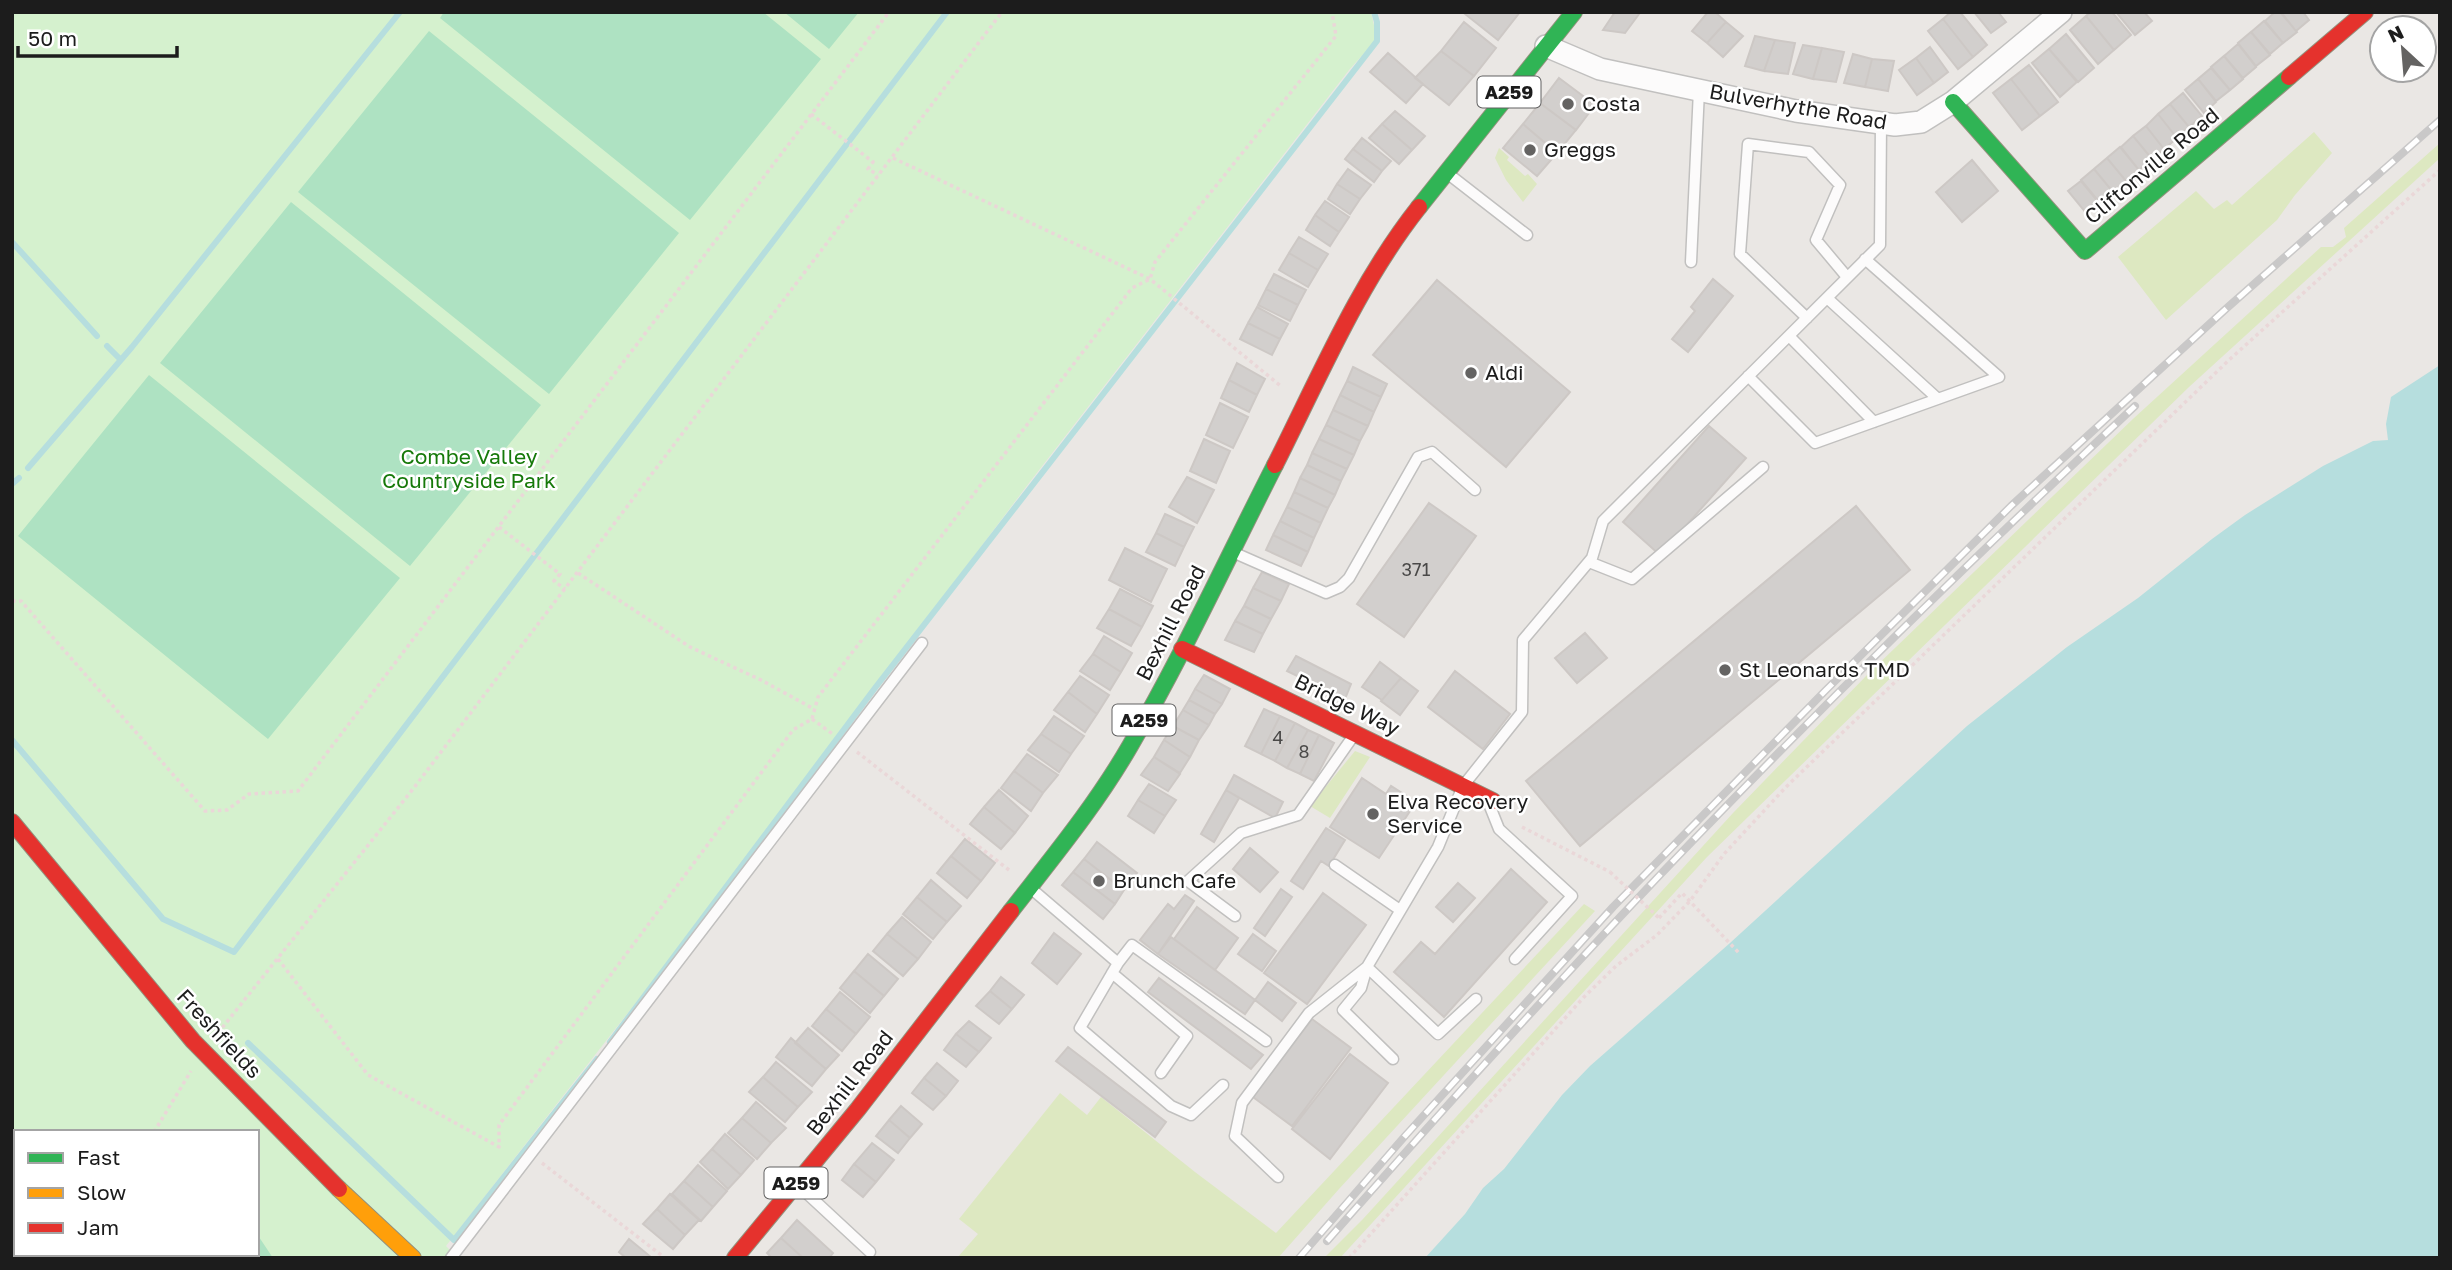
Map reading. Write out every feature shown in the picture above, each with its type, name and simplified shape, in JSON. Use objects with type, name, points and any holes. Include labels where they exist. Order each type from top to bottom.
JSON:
[{"type":"main road","name":"Bexhill Road","points":[[735,1258],[858,1109],[1092,806],[1130,746],[1182,649],[1363,290],[1392,241],[1574,12]]},
{"type":"main road","name":"Cliftonville Road","points":[[1954,102],[2085,251],[2365,12]]},
{"type":"main road","name":"Bridge Way","points":[[1182,649],[1489,799]]},
{"type":"main road","name":"Freshfields","points":[[12,822],[204,1051],[334,1184],[413,1258]]},
{"type":"street","name":"Bulverhythe Road","points":[[1546,46],[1600,69],[1796,111],[1895,125],[1922,122],[1954,102],[2061,12]]},
{"type":"lane","points":[[1691,262],[1699,90]]},
{"type":"lane","points":[[1393,1059],[1343,1010],[1361,988],[1367,967],[1438,847],[1464,786],[1522,712],[1523,640],[1589,562],[1603,521],[1880,245],[1881,123]]},
{"type":"lane","points":[[1807,317],[1740,254],[1748,144],[1809,152],[1840,185],[1816,240],[1847,277]]},
{"type":"lane","points":[[1446,172],[1527,234]]},
{"type":"lane","points":[[1748,376],[1815,443],[2000,377],[1866,259]]},
{"type":"lane","points":[[1827,298],[1938,399]]},
{"type":"lane","points":[[1789,336],[1874,422]]},
{"type":"lane","points":[[1231,552],[1326,593],[1340,587],[1349,578],[1418,457],[1432,452],[1475,490]]},
{"type":"lane","points":[[1589,562],[1632,579],[1763,467]]},
{"type":"lane","points":[[451,1258],[843,741],[922,643]]},
{"type":"lane","points":[[1235,916],[1188,881],[1241,833],[1298,815],[1356,733]]},
{"type":"lane","points":[[1489,799],[1499,829],[1572,896],[1515,959]]},
{"type":"lane","points":[[1335,865],[1400,910]]},
{"type":"lane","points":[[1030,887],[1187,1036],[1161,1073]]},
{"type":"lane","points":[[1223,1086],[1191,1115],[1171,1106],[1080,1028],[1115,968],[1132,945],[1266,1041]]},
{"type":"lane","points":[[1367,967],[1438,1034],[1476,999]]},
{"type":"lane","points":[[1278,1177],[1235,1136],[1242,1103],[1309,1013],[1367,967]]},
{"type":"lane","points":[[796,1184],[870,1252]]},
{"type":"path","points":[[12,601],[22,601],[205,811],[228,810],[249,794],[298,791],[889,12]]},
{"type":"path","points":[[155,1130],[204,1051],[413,789],[1002,12]]},
{"type":"path","points":[[1150,279],[1154,262],[1336,36],[1332,12]]},
{"type":"path","points":[[811,114],[873,162],[868,169],[878,175]]},
{"type":"path","points":[[892,158],[1150,279],[1305,407]]},
{"type":"path","points":[[1349,1258],[1584,997],[1616,966],[1657,935],[1690,901],[1724,854],[1796,777],[2229,360],[2440,170]]},
{"type":"path","points":[[278,959],[368,1075],[499,1147],[499,1125],[793,730],[812,719],[818,697],[1132,288],[1150,279]]},
{"type":"path","points":[[499,527],[560,574],[554,581],[565,589]]},
{"type":"path","points":[[578,573],[690,647],[761,680],[814,709]]},
{"type":"path","points":[[812,719],[1030,887]]},
{"type":"path","points":[[1539,836],[1611,872],[1659,918],[1682,893],[1739,953]]},
{"type":"path","points":[[531,1154],[665,1258]]},
{"type":"green space","name":"Combe Valley Countryside Park","points":[[12,12],[1371,12],[1377,39],[1349,70],[1029,483],[687,937],[446,1246],[458,1258],[12,1258]]},
{"type":"green space","points":[[444,12],[763,12],[821,59],[690,220],[440,18]]},
{"type":"green space","points":[[784,12],[859,12],[829,49]]},
{"type":"green space","points":[[429,31],[679,233],[549,394],[298,192]]},
{"type":"green space","points":[[2314,132],[2332,153],[2277,220],[2166,320],[2118,257],[2196,191],[2214,209],[2227,200],[2232,205]]},
{"type":"green space","points":[[2440,143],[2440,158],[2189,387],[1707,857],[1340,1258],[1324,1258],[1363,1219],[1733,813],[1869,673],[2134,418],[2321,247],[2333,247],[2346,237],[2344,228]]},
{"type":"green space","points":[[1499,148],[1509,157],[1507,160],[1525,176],[1528,174],[1537,184],[1523,202],[1506,180],[1495,158]]},
{"type":"green space","points":[[291,202],[541,405],[410,566],[160,363]]},
{"type":"green space","points":[[149,375],[400,578],[268,739],[18,536]]},
{"type":"green space","points":[[1355,751],[1370,757],[1330,818],[1310,806]]},
{"type":"green space","points":[[1584,904],[1595,911],[1278,1258],[957,1258],[978,1234],[959,1219],[1060,1093],[1087,1115],[1101,1097],[1276,1233]]},
{"type":"green space","points":[[259,1237],[273,1258],[136,1258],[259,1256]]},
{"type":"water","points":[[2440,365],[2440,1258],[1425,1258],[1465,1214],[1483,1188],[1504,1169],[1562,1095],[1590,1066],[1730,943],[1967,726],[2067,647],[2138,598],[2245,515],[2323,466],[2373,441],[2388,440],[2386,424],[2391,397]]},
{"type":"building","points":[[1520,12],[1498,40],[1465,14]]},
{"type":"building","points":[[1615,12],[1639,14],[1625,33],[1603,30]]},
{"type":"building","points":[[1708,12],[1715,12],[1726,22],[1707,43],[1692,31]]},
{"type":"building","points":[[1951,12],[1960,12],[1987,45],[1973,57],[1943,19]]},
{"type":"building","points":[[1974,12],[1998,12],[2006,22],[1991,33]]},
{"type":"building","points":[[2091,12],[2112,12],[2131,35],[2114,50],[2086,16]]},
{"type":"building","points":[[2116,12],[2144,12],[2152,21],[2135,35]]},
{"type":"building","points":[[2275,12],[2280,12],[2297,32],[2283,43],[2265,21]]},
{"type":"building","points":[[2281,12],[2303,12],[2309,20],[2296,31]]},
{"type":"building","points":[[2086,16],[2114,50],[2098,64],[2070,30]]},
{"type":"building","points":[[1943,19],[1973,57],[1958,69],[1928,31]]},
{"type":"building","points":[[2264,21],[2283,43],[2270,54],[2251,32]]},
{"type":"building","points":[[1464,22],[1496,48],[1474,76],[1441,51]]},
{"type":"building","points":[[1726,22],[1743,36],[1723,57],[1707,43]]},
{"type":"building","points":[[2251,32],[2270,55],[2256,66],[2238,43]]},
{"type":"building","points":[[2066,34],[2094,68],[2078,82],[2049,49]]},
{"type":"building","points":[[1755,36],[1775,40],[1764,71],[1745,66]]},
{"type":"building","points":[[1775,40],[1795,43],[1788,74],[1764,71]]},
{"type":"building","points":[[2238,44],[2256,67],[2243,78],[2224,56]]},
{"type":"building","points":[[1803,45],[1822,48],[1813,79],[1793,74]]},
{"type":"building","points":[[1930,47],[1948,72],[1934,83],[1916,58]]},
{"type":"building","points":[[1822,48],[1844,52],[1836,82],[1813,79]]},
{"type":"building","points":[[2049,49],[2077,82],[2060,97],[2032,63]]},
{"type":"building","points":[[1441,51],[1474,76],[1449,105],[1415,78]]},
{"type":"building","points":[[1388,53],[1423,84],[1406,103],[1370,72]]},
{"type":"building","points":[[1853,54],[1872,59],[1865,87],[1844,83]]},
{"type":"building","points":[[2224,56],[2243,79],[2230,90],[2211,67]]},
{"type":"building","points":[[1916,58],[1934,83],[1917,95],[1899,70]]},
{"type":"building","points":[[1872,59],[1894,61],[1888,91],[1865,87]]},
{"type":"building","points":[[2029,65],[2058,102],[2040,116],[2011,79]]},
{"type":"building","points":[[2211,68],[2230,90],[2216,101],[2198,79]]},
{"type":"building","name":"Costa","points":[[1559,78],[1595,105],[1576,130],[1540,103]]},
{"type":"building","points":[[2011,79],[2040,116],[2022,130],[1993,93]]},
{"type":"building","points":[[2198,79],[2216,102],[2204,113],[2185,90]]},
{"type":"building","points":[[2183,93],[2202,116],[2189,127],[2170,104]]},
{"type":"building","points":[[1540,103],[1576,130],[1557,153],[1523,124]]},
{"type":"building","points":[[2170,104],[2189,127],[2177,138],[2158,114]]},
{"type":"building","points":[[1395,111],[1425,136],[1412,150],[1382,124]]},
{"type":"building","points":[[2158,114],[2177,138],[2164,149],[2146,126]]},
{"type":"building","points":[[1382,124],[1412,150],[1399,164],[1369,138]]},
{"type":"building","name":"Greggs","points":[[1523,124],[1557,153],[1537,176],[1503,148]]},
{"type":"building","points":[[2146,126],[2164,149],[2152,159],[2133,136]]},
{"type":"building","points":[[2133,136],[2152,159],[2139,170],[2121,147]]},
{"type":"building","points":[[1362,138],[1391,161],[1382,171],[1353,149]]},
{"type":"building","points":[[2120,147],[2139,170],[2126,181],[2107,158]]},
{"type":"building","points":[[1353,149],[1382,171],[1374,182],[1345,159]]},
{"type":"building","points":[[2107,158],[2126,181],[2113,192],[2094,169]]},
{"type":"building","points":[[1972,160],[1998,191],[1962,222],[1936,192]]},
{"type":"building","points":[[1348,169],[1371,185],[1360,199],[1337,184]]},
{"type":"building","points":[[2094,169],[2113,192],[2100,203],[2081,180]]},
{"type":"building","points":[[2081,181],[2100,204],[2087,214],[2068,191]]},
{"type":"building","points":[[1337,184],[1360,199],[1350,214],[1328,199]]},
{"type":"building","points":[[1325,201],[1349,217],[1339,232],[1315,215]]},
{"type":"building","points":[[1315,215],[1339,232],[1330,246],[1306,230]]},
{"type":"building","points":[[1299,237],[1328,254],[1318,270],[1289,253]]},
{"type":"building","points":[[1289,253],[1318,270],[1308,287],[1279,270]]},
{"type":"building","points":[[1274,274],[1306,290],[1298,305],[1266,289]]},
{"type":"building","points":[[1713,279],[1733,296],[1688,352],[1672,339],[1695,311],[1691,307]]},
{"type":"building","name":"Aldi","points":[[1437,280],[1570,392],[1506,467],[1373,355]]},
{"type":"building","points":[[1266,289],[1298,305],[1290,321],[1258,305]]},
{"type":"building","points":[[1257,307],[1288,324],[1280,339],[1248,323]]},
{"type":"building","points":[[1248,323],[1280,339],[1272,355],[1240,339]]},
{"type":"building","points":[[1237,363],[1265,379],[1257,395],[1229,380]]},
{"type":"building","points":[[1353,367],[1387,384],[1381,397],[1347,381]]},
{"type":"building","points":[[1229,380],[1257,395],[1249,412],[1221,398]]},
{"type":"building","points":[[1347,381],[1381,397],[1374,412],[1340,395]]},
{"type":"building","points":[[1340,395],[1374,412],[1368,426],[1333,410]]},
{"type":"building","points":[[1220,403],[1248,417],[1233,448],[1206,435]]},
{"type":"building","points":[[1333,410],[1368,426],[1360,441],[1326,425]]},
{"type":"building","points":[[1326,425],[1360,441],[1354,455],[1319,439]]},
{"type":"building","points":[[1709,426],[1746,458],[1660,555],[1623,522]]},
{"type":"building","points":[[1204,439],[1230,451],[1216,483],[1190,471]]},
{"type":"building","points":[[1319,439],[1354,455],[1347,469],[1312,453]]},
{"type":"building","points":[[1312,453],[1347,469],[1341,481],[1307,465]]},
{"type":"building","points":[[1307,465],[1341,481],[1335,495],[1300,478]]},
{"type":"building","points":[[1187,477],[1214,490],[1197,523],[1169,507]]},
{"type":"building","points":[[1300,478],[1335,495],[1328,508],[1294,492]]},
{"type":"building","points":[[1294,492],[1328,508],[1321,523],[1287,507]]},
{"type":"building","points":[[1429,503],[1476,536],[1404,637],[1357,604]]},
{"type":"building","name":"St Leonards TMD","points":[[1856,506],[1910,570],[1580,846],[1526,781]]},
{"type":"building","points":[[1287,507],[1321,523],[1314,538],[1280,521]]},
{"type":"building","points":[[1165,514],[1194,527],[1184,547],[1156,533]]},
{"type":"building","points":[[1280,521],[1314,538],[1308,552],[1273,535]]},
{"type":"building","points":[[1156,533],[1184,547],[1175,566],[1146,552]]},
{"type":"building","points":[[1273,535],[1308,552],[1301,566],[1266,550]]},
{"type":"building","points":[[1125,548],[1167,569],[1151,602],[1109,580]]},
{"type":"building","points":[[1262,572],[1289,584],[1281,601],[1253,588]]},
{"type":"building","points":[[1253,588],[1281,601],[1271,619],[1244,606]]},
{"type":"building","points":[[1120,589],[1153,606],[1142,627],[1109,609]]},
{"type":"building","points":[[1244,606],[1271,619],[1263,634],[1235,621]]},
{"type":"building","points":[[1109,609],[1142,627],[1131,646],[1097,628]]},
{"type":"building","points":[[1235,621],[1263,634],[1254,652],[1225,640]]},
{"type":"building","points":[[1585,633],[1607,658],[1577,683],[1555,658]]},
{"type":"building","points":[[1104,636],[1132,653],[1121,672],[1093,654]]},
{"type":"building","points":[[1093,654],[1121,672],[1110,690],[1080,671]]},
{"type":"building","points":[[1296,656],[1351,684],[1345,699],[1287,671]]},
{"type":"building","points":[[1380,662],[1401,678],[1382,700],[1362,687]]},
{"type":"building","points":[[1455,671],[1510,714],[1483,749],[1428,707]]},
{"type":"building","points":[[1204,675],[1230,689],[1222,704],[1195,689]]},
{"type":"building","points":[[1080,676],[1109,695],[1097,714],[1068,692]]},
{"type":"building","points":[[1401,678],[1418,691],[1400,715],[1381,701]]},
{"type":"building","points":[[1195,689],[1222,704],[1215,714],[1189,700]]},
{"type":"building","points":[[1068,692],[1097,714],[1085,732],[1054,710]]},
{"type":"building","points":[[1189,700],[1215,714],[1209,725],[1183,710]]},
{"type":"building","points":[[1264,709],[1280,716],[1261,754],[1245,746]]},
{"type":"building","points":[[1183,710],[1209,725],[1199,740],[1173,726]]},
{"type":"building","points":[[1054,716],[1084,736],[1071,754],[1041,734]]},
{"type":"building","points":[[1280,716],[1295,723],[1275,761],[1261,754]]},
{"type":"building","points":[[1295,723],[1308,730],[1287,768],[1275,761]]},
{"type":"building","points":[[1173,726],[1199,740],[1190,757],[1164,740]]},
{"type":"building","points":[[1308,730],[1319,735],[1300,774],[1287,768]]},
{"type":"building","points":[[1041,734],[1071,754],[1059,772],[1028,750]]},
{"type":"building","points":[[1319,735],[1334,743],[1314,781],[1300,774]]},
{"type":"building","points":[[1164,740],[1190,757],[1180,773],[1154,757]]},
{"type":"building","points":[[1027,754],[1058,775],[1043,793],[1014,771]]},
{"type":"building","points":[[1154,757],[1180,774],[1168,791],[1141,775]]},
{"type":"building","points":[[1014,771],[1043,793],[1031,811],[1001,788]]},
{"type":"building","points":[[1234,775],[1283,802],[1275,818],[1226,790]]},
{"type":"building","name":"Elva Recovery Service","points":[[1362,778],[1386,794],[1391,786],[1416,802],[1379,858],[1330,827]]},
{"type":"building","points":[[1149,784],[1176,800],[1165,816],[1138,800]]},
{"type":"building","points":[[999,790],[1028,816],[1015,833],[984,807]]},
{"type":"building","points":[[1226,790],[1239,798],[1214,842],[1201,834]]},
{"type":"building","points":[[1138,800],[1165,816],[1154,833],[1128,816]]},
{"type":"building","points":[[984,807],[1015,833],[1001,849],[970,824]]},
{"type":"building","points":[[1326,828],[1345,840],[1329,866],[1321,861],[1303,889],[1291,881]]},
{"type":"building","points":[[965,839],[995,863],[981,881],[951,856]]},
{"type":"building","points":[[1097,842],[1137,873],[1124,890],[1084,859]]},
{"type":"building","points":[[1250,848],[1278,872],[1260,892],[1233,869]]},
{"type":"building","points":[[951,856],[981,881],[967,898],[937,873]]},
{"type":"building","name":"Brunch Cafe","points":[[1084,859],[1124,890],[1115,904],[1073,872]]},
{"type":"building","points":[[1511,869],[1547,902],[1444,1017],[1394,972],[1421,942],[1435,954]]},
{"type":"building","points":[[1073,872],[1115,904],[1103,919],[1062,885]]},
{"type":"building","points":[[931,880],[961,906],[947,922],[917,897]]},
{"type":"building","points":[[1458,883],[1475,898],[1453,922],[1436,907]]},
{"type":"building","points":[[1281,889],[1292,897],[1265,936],[1254,928]]},
{"type":"building","points":[[1323,893],[1366,925],[1307,1004],[1264,973]]},
{"type":"building","points":[[1185,895],[1194,901],[1158,954],[1140,940],[1168,904],[1174,909]]},
{"type":"building","points":[[917,897],[947,922],[933,939],[903,914]]},
{"type":"building","points":[[1197,907],[1238,938],[1215,970],[1174,939]]},
{"type":"building","points":[[902,917],[931,942],[918,959],[887,934]]},
{"type":"building","points":[[1054,933],[1081,954],[1057,984],[1032,963]]},
{"type":"building","points":[[887,934],[918,959],[903,976],[873,951]]},
{"type":"building","points":[[1253,934],[1276,951],[1262,971],[1238,954]]},
{"type":"building","points":[[1171,937],[1255,1000],[1245,1014],[1158,954]]},
{"type":"building","points":[[868,954],[898,979],[884,996],[854,971]]},
{"type":"building","points":[[854,971],[884,996],[870,1013],[840,988]]},
{"type":"building","points":[[1001,977],[1024,995],[1012,1009],[990,991]]},
{"type":"building","points":[[1159,978],[1263,1055],[1251,1069],[1148,992]]},
{"type":"building","points":[[1268,982],[1296,1003],[1282,1021],[1255,1000]]},
{"type":"building","points":[[990,991],[1012,1009],[999,1024],[976,1006]]},
{"type":"building","points":[[840,992],[870,1017],[856,1034],[826,1009]]},
{"type":"building","points":[[826,1009],[856,1034],[842,1051],[812,1026]]},
{"type":"building","points":[[1312,1019],[1351,1048],[1292,1126],[1253,1097]]},
{"type":"building","points":[[969,1021],[991,1038],[979,1052],[956,1034]]},
{"type":"building","points":[[808,1028],[839,1055],[826,1069],[795,1043]]},
{"type":"building","points":[[956,1034],[979,1052],[966,1067],[944,1050]]},
{"type":"building","points":[[791,1038],[826,1069],[812,1086],[776,1057]]},
{"type":"building","points":[[1068,1047],[1166,1122],[1155,1137],[1056,1061]]},
{"type":"building","points":[[1350,1054],[1388,1083],[1330,1159],[1292,1129]]},
{"type":"building","points":[[776,1062],[812,1092],[798,1107],[763,1077]]},
{"type":"building","points":[[937,1063],[958,1081],[946,1096],[924,1078]]},
{"type":"building","points":[[763,1077],[798,1107],[785,1122],[749,1092]]},
{"type":"building","points":[[924,1078],[946,1096],[933,1110],[912,1093]]},
{"type":"building","points":[[756,1102],[786,1128],[771,1143],[742,1118]]},
{"type":"building","points":[[901,1106],[922,1124],[910,1138],[889,1120]]},
{"type":"building","points":[[742,1118],[771,1143],[757,1159],[728,1133]]},
{"type":"building","points":[[889,1120],[910,1138],[898,1153],[876,1136]]},
{"type":"building","points":[[725,1134],[754,1160],[741,1175],[712,1149]]},
{"type":"building","points":[[872,1143],[894,1160],[876,1182],[854,1164]]},
{"type":"building","points":[[712,1149],[741,1175],[728,1189],[700,1162]]},
{"type":"building","points":[[854,1164],[876,1182],[863,1197],[842,1180]]},
{"type":"building","points":[[698,1165],[727,1191],[713,1207],[684,1181]]},
{"type":"building","points":[[684,1181],[713,1207],[701,1221],[672,1194]]},
{"type":"building","points":[[670,1194],[699,1220],[685,1235],[657,1209]]},
{"type":"building","points":[[657,1209],[685,1235],[673,1249],[643,1224]]},
{"type":"building","points":[[797,1220],[833,1253],[829,1258],[803,1258],[781,1238]]},
{"type":"building","points":[[781,1238],[803,1258],[772,1258],[767,1253]]},
{"type":"building","points":[[629,1239],[652,1258],[626,1258],[619,1252]]},
{"type":"waterway","points":[[28,468],[132,347],[400,12]]},
{"type":"waterway","points":[[12,740],[163,919],[234,952],[947,12]]},
{"type":"waterway","points":[[610,1042],[875,688],[1377,41],[1374,12]]},
{"type":"waterway","points":[[12,242],[97,336]]},
{"type":"waterway","points":[[107,346],[121,360]]},
{"type":"waterway","points":[[12,484],[19,478]]},
{"type":"waterway","points":[[248,1043],[454,1240],[597,1059]]},
{"type":"railway","points":[[1299,1258],[1405,1136],[1613,907],[1826,690],[2011,506],[2228,307],[2440,120]]},
{"type":"railway","points":[[1327,1241],[1510,1036],[1684,850],[1874,657],[2135,406]]},
{"type":"traffic: fast","points":[[1419,207],[1574,12]]},
{"type":"traffic: fast","points":[[1953,102],[2085,251],[2289,77]]},
{"type":"traffic: fast","points":[[1011,911],[1117,768],[1187,642],[1275,465]]},
{"type":"traffic: slow","points":[[339,1189],[413,1258]]},
{"type":"traffic: jam","points":[[2289,77],[2365,12]]},
{"type":"traffic: jam","points":[[1275,465],[1358,300],[1419,207]]},
{"type":"traffic: jam","points":[[1182,649],[1493,801]]},
{"type":"traffic: jam","points":[[12,822],[193,1041],[339,1189]]},
{"type":"traffic: jam","points":[[735,1258],[858,1109],[1011,911]]},
{"type":"place","name":"Costa","points":[[1568,104]]},
{"type":"place","name":"Greggs","points":[[1530,150]]},
{"type":"place","name":"Aldi","points":[[1471,373]]},
{"type":"place","name":"St Leonards TMD","points":[[1725,670]]},
{"type":"place","name":"Elva Recovery Service","points":[[1373,814]]},
{"type":"place","name":"Brunch Cafe","points":[[1099,881]]}]
